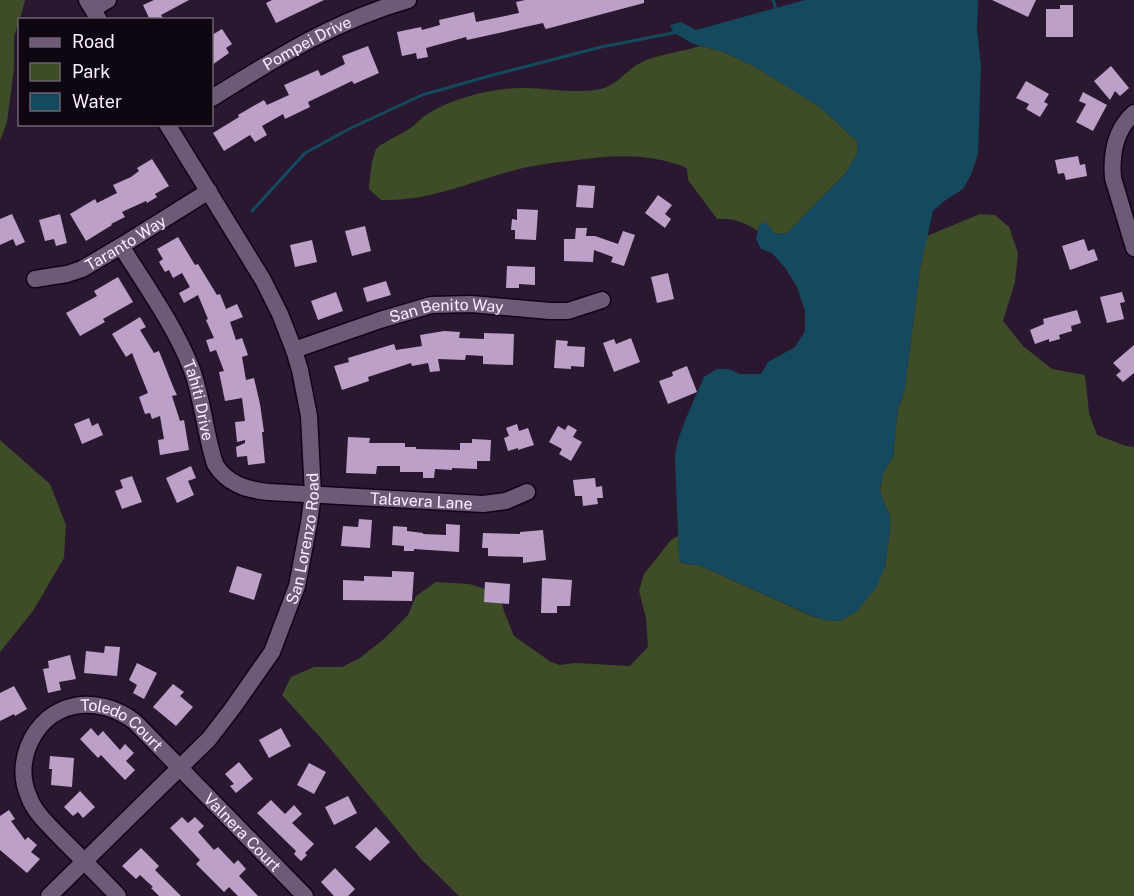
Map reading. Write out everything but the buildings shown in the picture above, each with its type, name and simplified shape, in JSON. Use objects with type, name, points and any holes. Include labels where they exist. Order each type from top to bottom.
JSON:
[{"type":"street","points":[[93,10],[108,0]]},
{"type":"street","name":"Pompei Drive","points":[[213,97],[292,48],[316,36],[408,0]]},
{"type":"street","points":[[1134,113],[1121,127],[1117,136],[1112,166],[1113,178],[1134,248]]},
{"type":"street","name":"San Lorenzo Road","points":[[49,896],[209,739],[272,652],[297,586],[309,524],[313,494],[309,416],[294,350],[263,280],[168,126]]},
{"type":"street","name":"Taranto Way","points":[[34,279],[75,272],[209,191]]},
{"type":"street","name":"Tahiti Drive","points":[[121,246],[172,329],[189,364],[201,402],[213,459],[218,469],[228,479],[249,489],[313,494]]},
{"type":"street","name":"San Benito Way","points":[[294,350],[431,305],[471,304],[568,311],[602,300]]},
{"type":"street","name":"Talavera Lane","points":[[313,494],[483,504],[506,501],[527,492]]},
{"type":"street","name":"Toledo Court","points":[[85,862],[36,810],[26,790],[23,771],[26,752],[33,737],[43,724],[56,712],[76,705],[107,707],[124,714],[135,722],[180,768]]},
{"type":"street","name":"Valnera Court","points":[[180,768],[305,896]]},
{"type":"street","points":[[85,862],[118,896]]},
{"type":"green space","points":[[0,0],[25,0],[14,36],[14,68],[7,122],[0,141]]},
{"type":"green space","points":[[700,46],[721,51],[754,66],[820,107],[858,142],[857,154],[845,174],[787,233],[775,234],[759,225],[758,231],[738,221],[717,219],[688,180],[687,168],[644,157],[599,157],[535,165],[432,195],[398,200],[381,200],[369,189],[372,162],[377,148],[446,104],[501,89],[573,91],[601,89],[612,84],[642,62]]},
{"type":"green space","points":[[980,214],[995,215],[1009,227],[1018,253],[1015,282],[1003,321],[1023,346],[1052,369],[1085,375],[1089,413],[1097,435],[1134,447],[1134,896],[459,896],[421,859],[328,746],[282,695],[291,677],[314,667],[342,667],[360,658],[408,615],[416,596],[436,582],[469,584],[499,593],[514,636],[551,662],[560,665],[575,663],[630,666],[648,647],[646,618],[639,591],[644,574],[671,540],[678,536],[680,562],[699,565],[814,617],[840,621],[885,567],[890,516],[880,490],[883,473],[893,457],[898,408],[905,386],[920,269],[927,236]]},
{"type":"green space","points":[[0,440],[50,484],[66,525],[64,558],[33,611],[0,652]]},
{"type":"water","points":[[805,0],[978,0],[977,31],[981,65],[978,154],[971,175],[963,189],[933,211],[920,269],[905,387],[898,408],[893,457],[883,473],[880,490],[890,516],[885,567],[876,588],[856,612],[840,621],[815,617],[699,565],[679,561],[675,455],[686,418],[704,377],[717,369],[728,369],[740,374],[761,374],[768,362],[795,347],[805,331],[805,311],[797,287],[786,269],[772,253],[761,249],[756,239],[759,225],[766,222],[775,234],[787,233],[845,174],[857,154],[858,142],[820,107],[754,66],[721,51],[693,44],[673,32],[670,25],[681,22],[696,30]]},
{"type":"waterway","points":[[773,0],[776,9]]},
{"type":"waterway","points":[[252,211],[305,153],[351,128],[422,95],[601,47],[678,32]]}]
